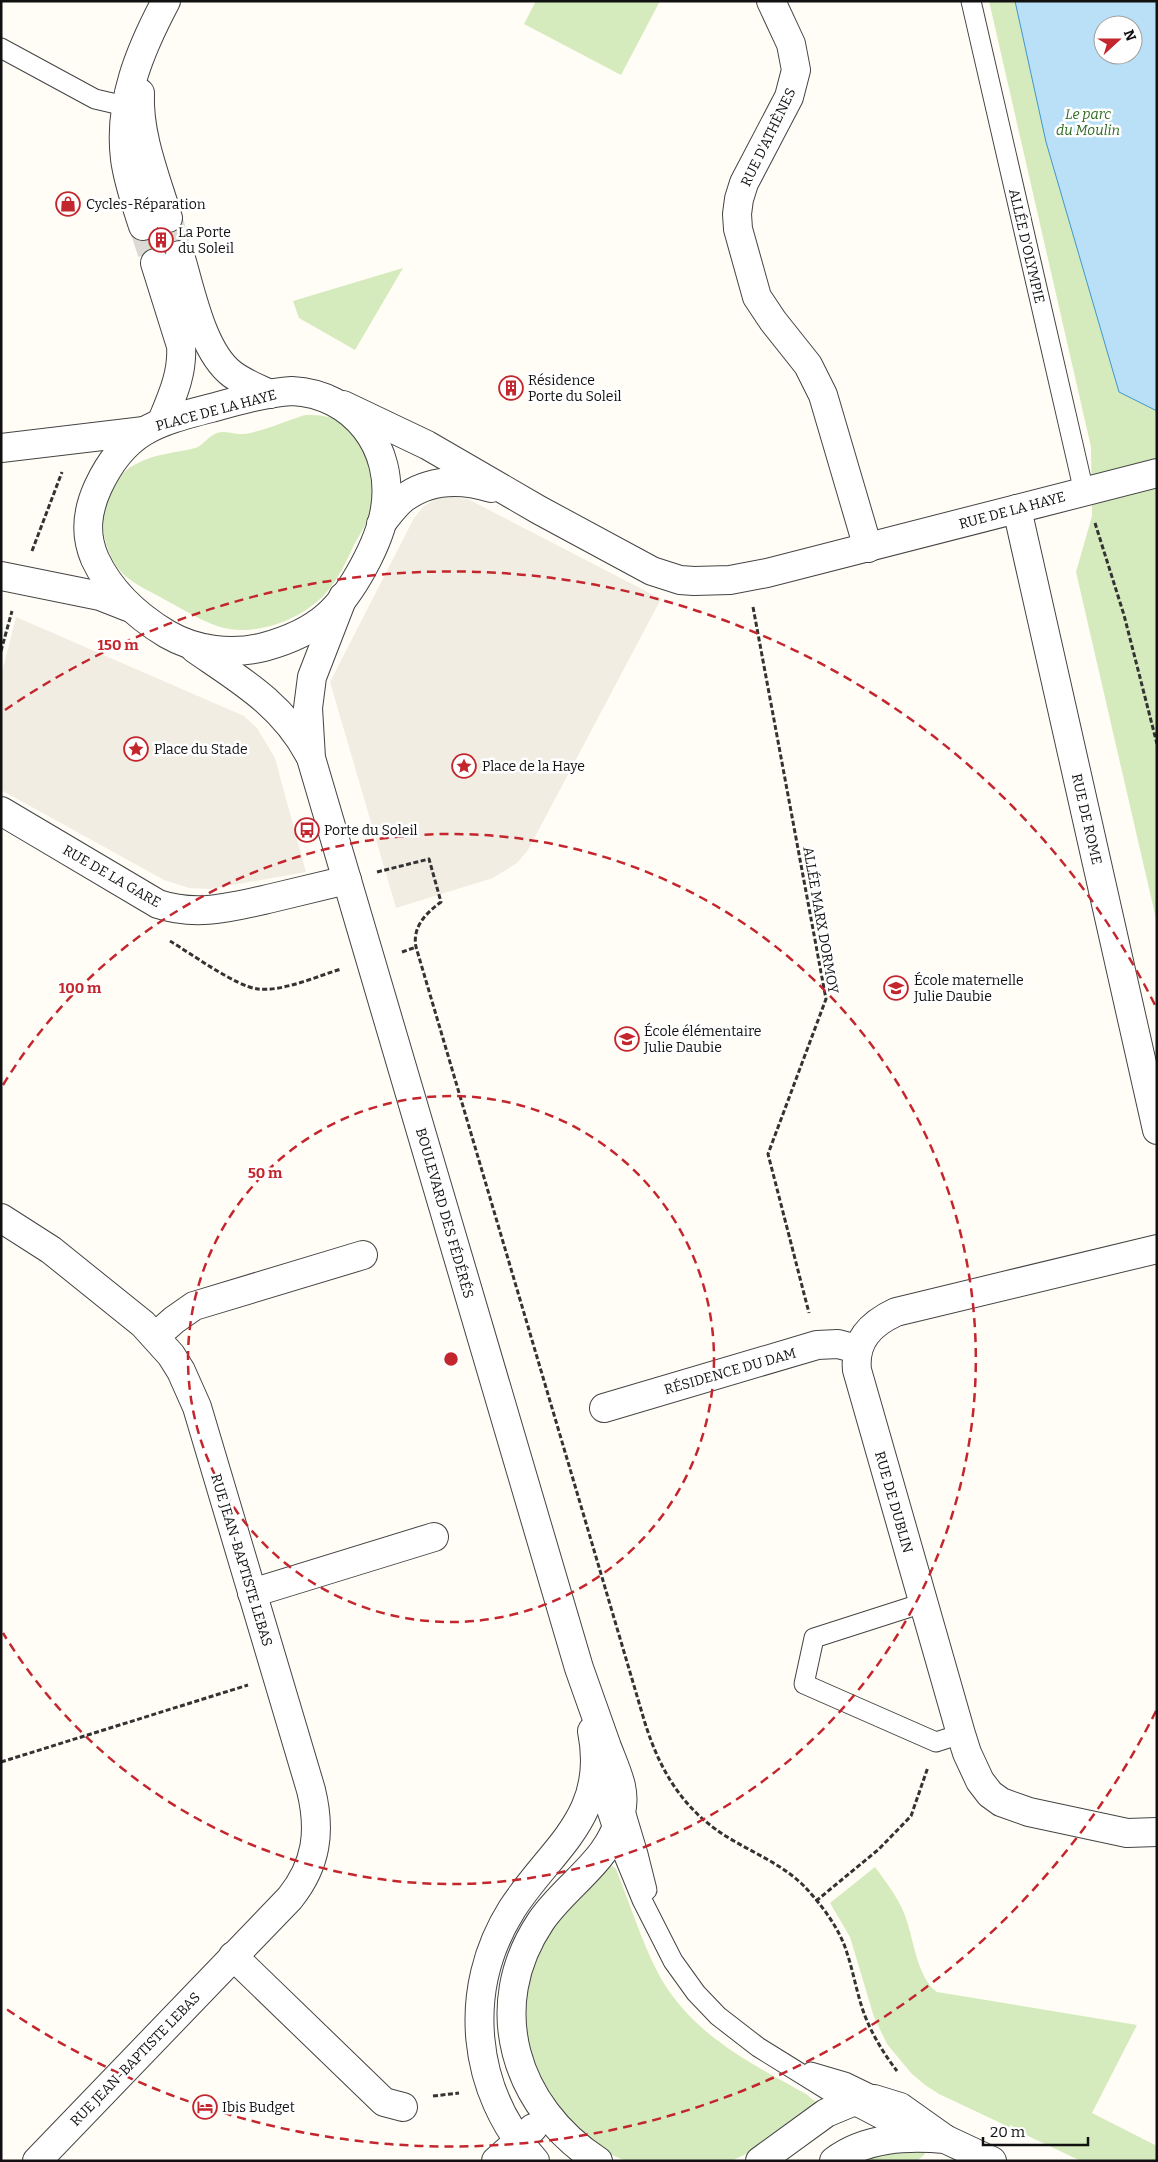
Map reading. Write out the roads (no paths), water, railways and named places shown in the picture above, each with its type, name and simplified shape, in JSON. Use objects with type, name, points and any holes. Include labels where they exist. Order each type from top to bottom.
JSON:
[{"type":"street","points":[[156,222],[153,169],[134,109],[141,84],[148,37],[166,1]]},
{"type":"street","name":"RUE D'ATHÈNES","points":[[771,1],[791,44],[796,70],[789,97],[744,183],[738,200],[738,229],[757,297],[773,321],[808,365],[823,395],[868,548]]},
{"type":"street","points":[[1,448],[75,439],[153,426],[175,389],[181,354],[168,259],[217,357],[231,373],[249,385],[270,394]]},
{"type":"street","name":"PLACE DE LA HAYE","points":[[339,404],[359,420],[368,431],[380,455],[386,495],[381,524],[370,551],[343,597],[318,624],[270,645],[232,651],[203,648],[187,644],[149,623],[115,590],[100,568],[91,548],[87,527],[91,504],[108,469],[129,442],[153,426],[270,394],[306,392],[328,398],[428,444],[513,496],[652,571],[680,580],[694,582],[730,580],[868,548]]},
{"type":"street","name":"RUE DE LA HAYE","points":[[868,548],[1157,473]]},
{"type":"street","name":"PLACE DE LA HAYE","points":[[381,524],[403,498],[423,488],[440,483],[476,484],[513,496]]},
{"type":"street","name":"RUE DE ROME","points":[[1017,509],[1157,1130]]},
{"type":"street","points":[[11,578],[100,596],[134,610]]},
{"type":"street","name":"BOULEVARD DES FÉDÉRÉS","points":[[311,758],[308,708],[312,677],[343,597]]},
{"type":"street","name":"BOULEVARD DES FÉDÉRÉS","points":[[187,644],[274,706],[296,730],[311,758],[578,1668],[618,1776],[622,1802],[619,1821],[614,1832],[596,1860],[541,1921],[524,1954],[512,2005],[517,2055],[529,2088],[547,2116],[578,2156]]},
{"type":"street","name":"RUE DE LA GARE","points":[[1,811],[158,904],[173,909],[207,911],[227,908],[347,880]]},
{"type":"street","name":"RUE JEAN-BAPTISTE LEBAS","points":[[1,1218],[51,1250],[132,1314],[156,1336],[181,1371],[197,1407],[316,1809],[317,1824],[313,1856],[300,1885],[37,2161]]},
{"type":"street","points":[[857,1349],[867,1331],[885,1317],[896,1312],[1157,1248]]},
{"type":"street","points":[[156,1336],[194,1306],[363,1255]]},
{"type":"street","name":"RÉSIDENCE DU DAM","points":[[604,1408],[817,1345],[838,1344],[857,1349]]},
{"type":"street","name":"RUE DE DUBLIN","points":[[857,1349],[857,1370],[923,1603],[948,1738],[967,1754],[980,1781],[990,1794],[1001,1802],[1022,1810],[1127,1833],[1157,1832]]},
{"type":"street","points":[[252,1593],[434,1537]]},
{"type":"street","name":"BOULEVARD DES FÉDÉRÉS","points":[[527,2151],[501,2110],[483,2061],[478,2018],[481,1991],[488,1964],[504,1925],[519,1899],[574,1829],[590,1797],[594,1774],[593,1739],[578,1668]]},
{"type":"street","points":[[233,1956],[384,2102],[403,2107]]},
{"type":"street","points":[[760,2161],[826,2113],[850,2103],[874,2099],[882,2100],[910,2113],[945,2139],[992,2161]]},
{"type":"street","points":[[496,2161],[527,2151],[547,2116]]},
{"type":"street","points":[[834,2161],[847,2152],[865,2145],[890,2140],[916,2137],[945,2139]]},
{"type":"lane","name":"ALLÉE D'OLYMPIE","points":[[971,1],[1084,492]]},
{"type":"lane","points":[[1,48],[95,99],[134,109]]},
{"type":"lane","points":[[923,1603],[814,1638],[804,1684],[948,1738]]},
{"type":"lane","points":[[594,1774],[614,1832],[639,1894],[681,1973],[718,2016],[743,2037],[850,2103],[916,2137]]},
{"type":"lane","points":[[622,1802],[658,1930]]},
{"type":"lane","points":[[786,2063],[845,2082],[882,2100]]},
{"type":"water","points":[[1015,1],[1157,1],[1157,411],[1119,392],[1046,142]]},
{"type":"tunnel","points":[[168,218],[180,255]]},
{"type":"tunnel","points":[[143,226],[155,263]]},
{"type":"place","name":"Cycles-Réparation","points":[[68,204]]},
{"type":"place","name":"La Porte du Soleil","points":[[161,240]]},
{"type":"place","name":"Résidence Porte du Soleil","points":[[511,388]]},
{"type":"place","name":"Place du Stade","points":[[136,749]]},
{"type":"place","name":"Place de la Haye","points":[[464,766]]},
{"type":"place","name":"Porte du Soleil","points":[[307,830]]},
{"type":"place","name":"École maternelle Julie Daubie","points":[[896,988]]},
{"type":"place","name":"École élémentaire Julie Daubie","points":[[627,1039]]},
{"type":"place","name":"Ibis Budget","points":[[205,2107]]},
{"type":"park label","name":"Le parc du Moulin","points":[[1088,122]]}]
